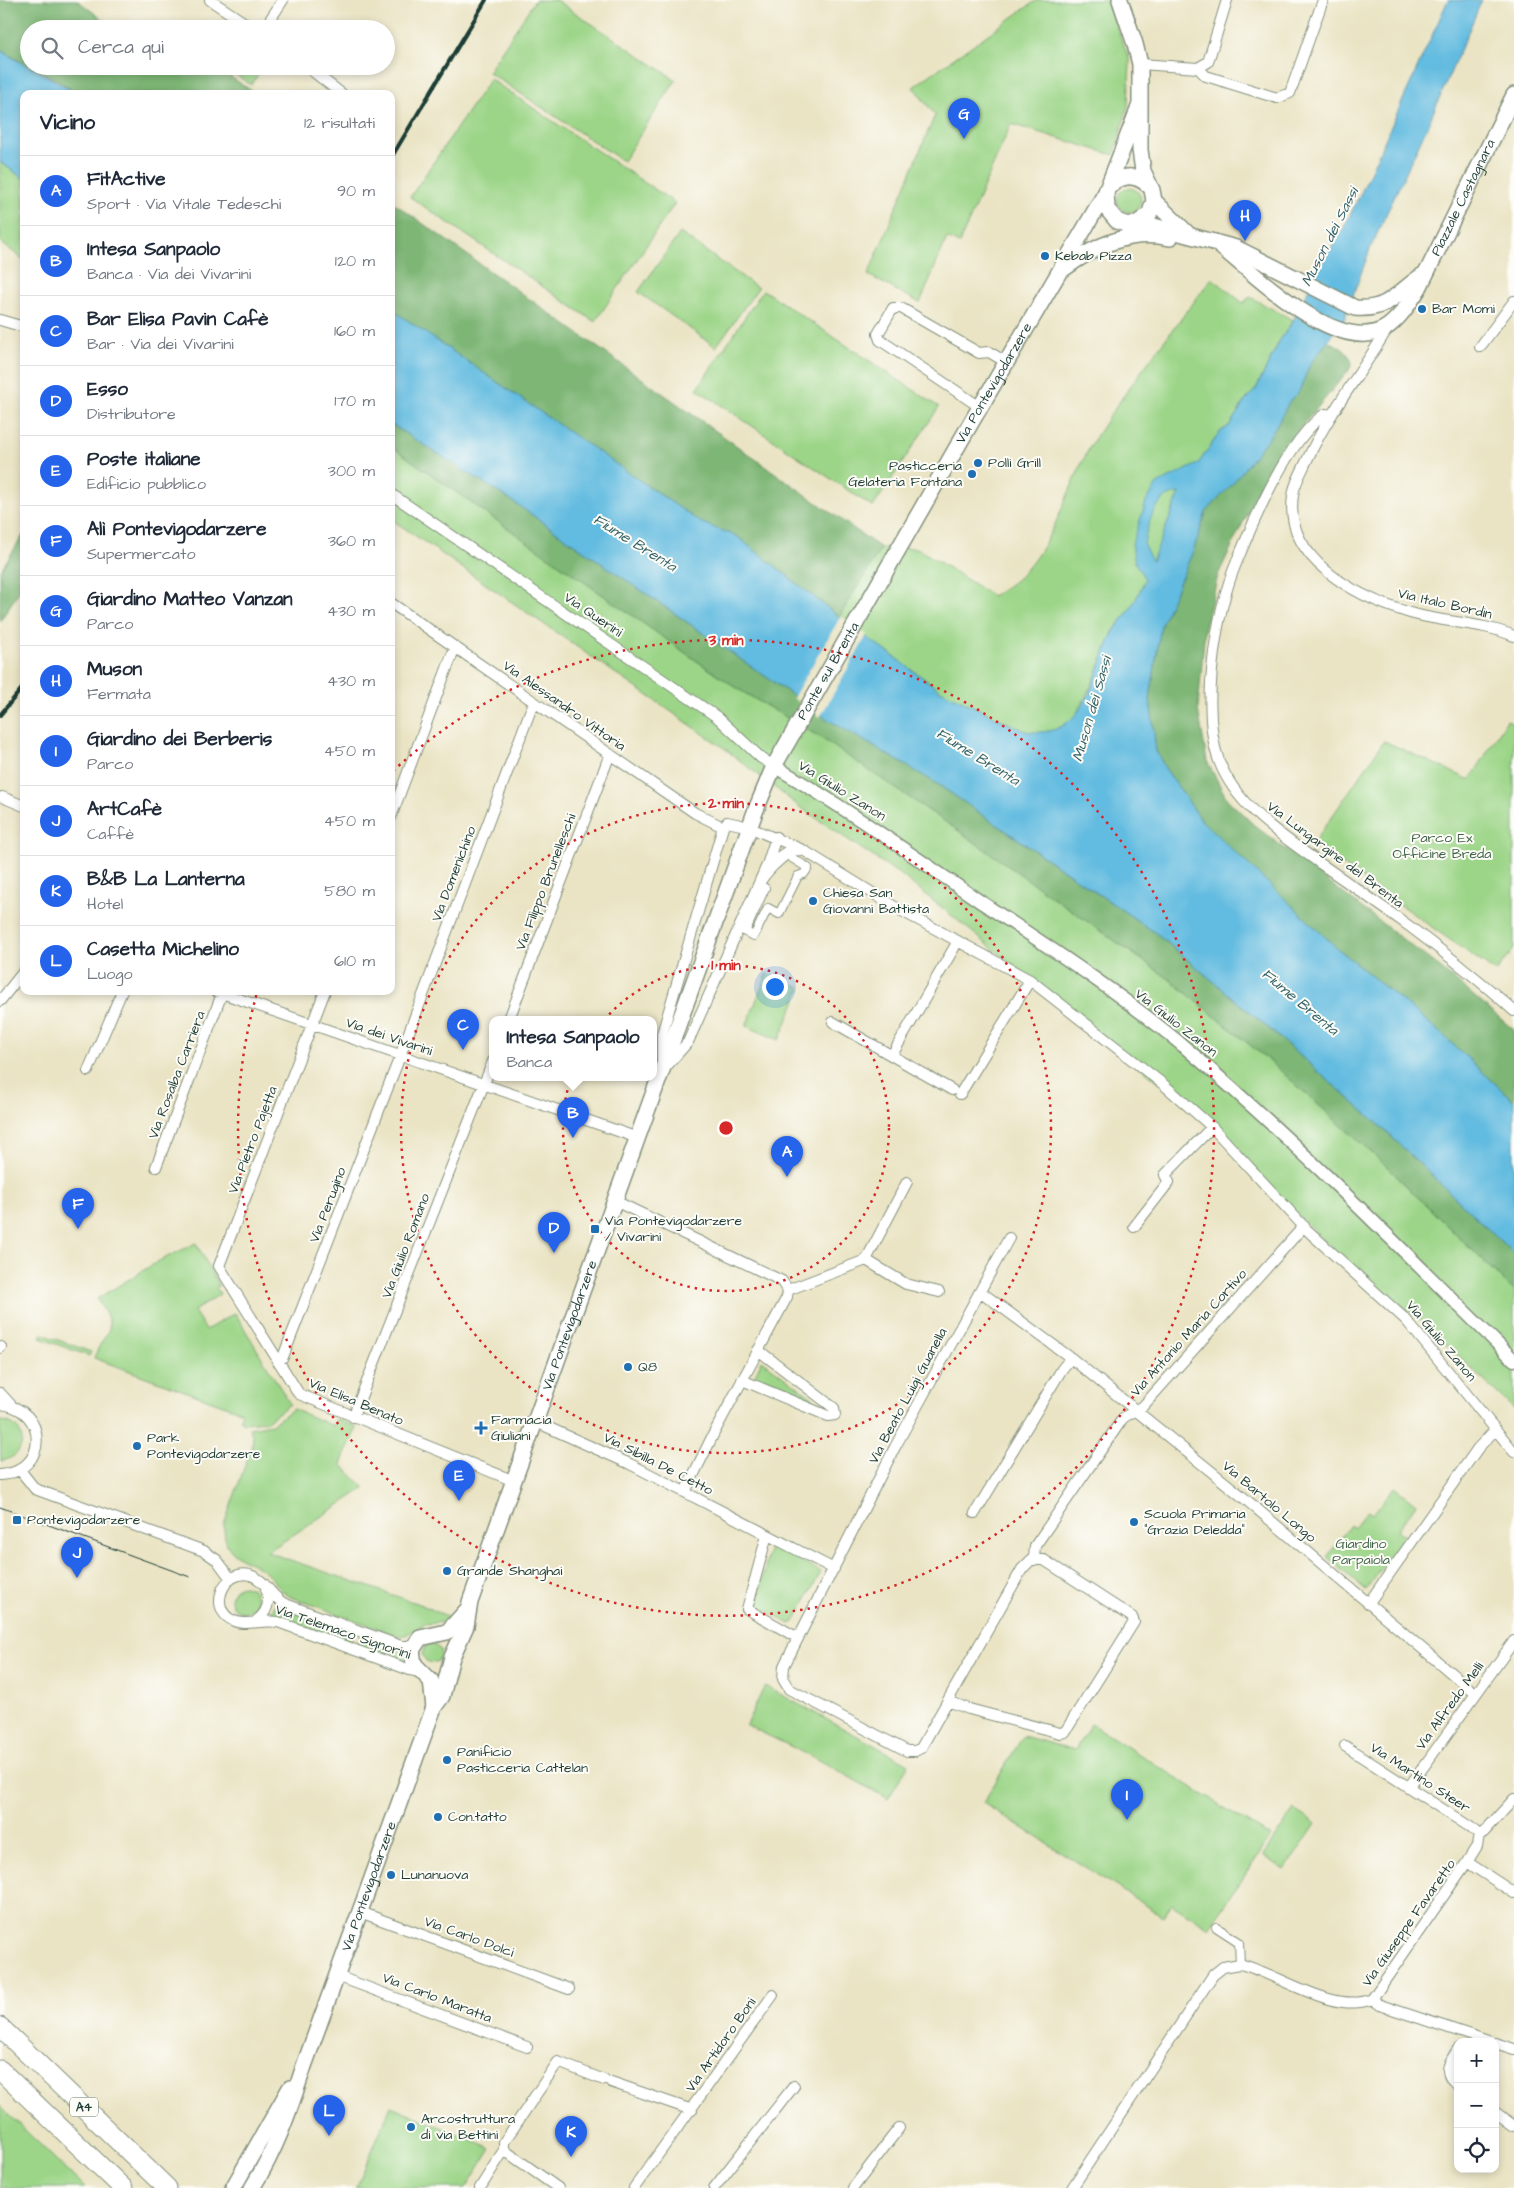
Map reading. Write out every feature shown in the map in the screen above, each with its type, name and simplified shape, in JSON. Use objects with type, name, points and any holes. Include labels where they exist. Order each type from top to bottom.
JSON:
[{"type":"highway","name":"A4","points":[[0,2027],[167,2188]]},
{"type":"highway","name":"A4","points":[[0,2070],[123,2188]]},
{"type":"main road","name":"Via Pontevigodarzere","points":[[1120,0],[1140,64],[1140,150],[1143,171],[1154,201],[1188,234]]},
{"type":"main road","name":"Piazzale Castagnara","points":[[1351,334],[1375,332],[1390,325],[1410,303],[1514,95]]},
{"type":"main road","name":"Via Pontevigodarzere","points":[[882,576],[1108,188],[1139,107]]},
{"type":"main road","points":[[1131,224],[1117,221],[1106,209],[1108,188],[1122,177],[1130,176],[1143,180],[1148,185]]},
{"type":"main road","points":[[1079,258],[1098,238],[1148,216],[1154,201]]},
{"type":"main road","name":"Via Pontevigodarzere","points":[[1131,224],[1150,225],[1188,234],[1253,255],[1355,308]]},
{"type":"main road","points":[[1061,271],[1104,244],[1118,239],[1158,235],[1208,248],[1236,260]]},
{"type":"main road","name":"Via Pontevigodarzere","points":[[1215,242],[1289,303],[1351,334]]},
{"type":"main road","name":"Piazzale Castagnara","points":[[1355,308],[1370,310],[1385,305],[1424,274]]},
{"type":"main road","name":"Ponte sul Brenta","points":[[774,766],[882,576]]},
{"type":"main road","name":"Via Pontevigodarzere","points":[[252,2188],[279,2138],[434,1707],[442,1696],[450,1661],[466,1626],[468,1609],[755,812],[774,766]]},
{"type":"main road","name":"Via Pontevigodarzere","points":[[434,1707],[432,1684],[412,1660],[412,1650],[417,1641],[424,1636],[436,1635],[452,1628],[468,1609]]},
{"type":"main road","points":[[422,1672],[436,1674],[450,1661],[447,1641],[436,1635]]},
{"type":"main road","name":"Via Pontevigodarzere","points":[[233,2188],[304,2066]]},
{"type":"street","points":[[210,0],[240,20]]},
{"type":"street","points":[[270,20],[283,0]]},
{"type":"street","points":[[1140,64],[1198,68],[1208,62],[1227,0]]},
{"type":"street","points":[[1198,68],[1206,76],[1277,98],[1284,97],[1290,93],[1323,0]]},
{"type":"street","points":[[318,75],[337,90]]},
{"type":"street","points":[[1480,347],[1514,301]]},
{"type":"street","points":[[980,407],[880,340],[878,334],[893,308],[900,308],[979,353],[989,352],[1006,362]]},
{"type":"street","points":[[0,320],[20,325]]},
{"type":"street","name":"Via Italo Bordin","points":[[1390,325],[1317,439],[1294,491],[1293,515],[1299,538],[1314,560],[1331,575],[1377,601],[1411,613],[1480,626],[1514,636]]},
{"type":"street","points":[[1351,334],[1365,339],[1371,355]]},
{"type":"street","name":"Via Lungargine del Brenta","points":[[1332,416],[1325,414],[1319,417],[1298,442],[1260,506],[1227,584],[1213,664],[1211,722],[1219,761],[1236,790],[1250,808],[1277,832],[1409,926],[1514,1011]]},
{"type":"street","name":"Via Querini","points":[[395,497],[717,717],[761,758],[774,766]]},
{"type":"street","name":"Via Alessandro Vittoria","points":[[395,606],[695,813],[723,827]]},
{"type":"street","points":[[395,806],[455,647]]},
{"type":"street","name":"Via Domenichino","points":[[401,1055],[531,709],[536,703]]},
{"type":"street","name":"Via Filippo Brunelleschi","points":[[510,1016],[610,754]]},
{"type":"street","name":"Via Giulio Zanon","points":[[774,766],[870,826],[1032,936],[1187,1049],[1237,1092],[1514,1360]]},
{"type":"street","points":[[2,797],[20,804]]},
{"type":"street","points":[[723,827],[727,822],[741,825]]},
{"type":"street","name":"Via Pontevigodarzere","points":[[662,1070],[662,1034],[723,827]]},
{"type":"street","name":"Via Giulio Zanon","points":[[758,831],[803,850],[900,910],[1030,980],[1122,1051],[1212,1127],[1304,1226],[1406,1320],[1514,1452]]},
{"type":"street","name":"Via Pontevigodarzere","points":[[662,1070],[688,1042],[767,864],[776,837]]},
{"type":"street","points":[[767,864],[788,851],[803,850]]},
{"type":"street","points":[[787,855],[808,868],[804,874],[798,876],[779,914],[768,908],[754,936],[745,932],[764,888],[759,885],[768,870],[787,855]]},
{"type":"street","points":[[892,1055],[958,941]]},
{"type":"street","points":[[2,994],[20,975]]},
{"type":"street","points":[[833,1022],[956,1092],[1030,980]]},
{"type":"street","points":[[88,1071],[120,995]]},
{"type":"street","name":"Via Rosalba Carriera","points":[[156,1167],[220,995]]},
{"type":"street","name":"Via dei Vivarini","points":[[229,995],[638,1138]]},
{"type":"street","name":"Via Pietro Pajetta","points":[[219,1266],[324,995]]},
{"type":"street","name":"Via Perugino","points":[[278,1362],[283,1357],[401,1055]]},
{"type":"street","points":[[484,1084],[489,1071]]},
{"type":"street","name":"Via Giulio Romano","points":[[353,1417],[484,1084]]},
{"type":"street","points":[[1134,1227],[1169,1182],[1165,1175],[1212,1127]]},
{"type":"street","points":[[788,1290],[866,1260],[907,1182]]},
{"type":"street","points":[[615,1201],[782,1281],[788,1290],[787,1297],[685,1492]]},
{"type":"street","name":"Via Antonio Maria Cortivo","points":[[798,1638],[782,1673],[783,1680],[789,1688],[907,1751],[915,1751],[921,1748],[1022,1569],[1034,1559],[1035,1546],[1123,1418],[1144,1405],[1166,1382],[1304,1226]]},
{"type":"street","name":"Via Beato Luigi Guanella","points":[[834,1569],[895,1447],[1009,1238]]},
{"type":"street","points":[[866,1260],[906,1284],[939,1292]]},
{"type":"street","name":"Via Elisa Benato","points":[[219,1266],[299,1394],[514,1481]]},
{"type":"street","name":"Via Bartolo Longo","points":[[981,1292],[1071,1358],[1134,1412],[1244,1498],[1476,1694]]},
{"type":"street","points":[[742,1380],[828,1416],[835,1416],[834,1408],[758,1350]]},
{"type":"street","points":[[975,1513],[1062,1369],[1071,1358]]},
{"type":"street","points":[[0,1393],[5,1404],[22,1410],[30,1418],[36,1435],[35,1452],[29,1462],[20,1470],[0,1475]]},
{"type":"street","name":"Via Sibilla De Cetto","points":[[536,1422],[630,1464],[834,1569]]},
{"type":"street","points":[[1368,1604],[1478,1448],[1495,1430]]},
{"type":"street","points":[[20,1470],[35,1489],[204,1551],[217,1560],[230,1579]]},
{"type":"street","points":[[767,1535],[747,1609],[798,1638],[834,1569]]},
{"type":"street","points":[[948,1701],[969,1709],[1051,1731],[1065,1732],[1134,1622],[1132,1616],[1075,1579],[1044,1560],[1034,1559]]},
{"type":"street","name":"Via Telemaco Signorini","points":[[417,1641],[408,1646],[398,1645],[285,1604],[274,1597],[259,1580],[250,1575],[240,1575],[230,1579],[221,1590],[222,1610],[230,1619],[240,1623],[256,1621],[278,1622],[410,1670],[422,1672]]},
{"type":"street","name":"Via Telemaco Signorini","points":[[256,1621],[264,1613],[268,1603],[266,1587]]},
{"type":"street","name":"Via Alfredo Melli","points":[[1409,1787],[1514,1641]]},
{"type":"street","name":"Via Martino Steer","points":[[1345,1746],[1470,1826],[1479,1835]]},
{"type":"street","name":"Via Giuseppe Favaretto","points":[[1240,1964],[1342,2002],[1362,2003],[1372,1999],[1468,1862],[1477,1846],[1479,1835],[1484,1832],[1514,1798]]},
{"type":"street","points":[[1468,1862],[1514,1893]]},
{"type":"street","name":"Via Carlo Dolci","points":[[360,1912],[569,1989]]},
{"type":"street","points":[[1072,2188],[1213,1975],[1223,1967],[1240,1964],[1239,1942],[1216,1927]]},
{"type":"street","name":"Via Carlo Maratta","points":[[337,1976],[527,2047]]},
{"type":"street","name":"Via Artidoro Boni","points":[[634,2188],[773,1995]]},
{"type":"street","points":[[1372,1999],[1380,2005],[1463,2038]]},
{"type":"street","points":[[1499,2044],[1514,2049]]},
{"type":"street","points":[[1454,2055],[1448,2065],[1447,2071],[1448,2077],[1454,2082]]},
{"type":"street","name":"Via Artidoro Boni","points":[[504,2150],[504,2142],[558,2062],[692,2110]]},
{"type":"street","points":[[714,2188],[794,2086]]},
{"type":"street","points":[[1499,2115],[1514,2126]]},
{"type":"street","points":[[853,2188],[899,2128]]},
{"type":"street","points":[[480,2188],[504,2150],[558,2188]]},
{"type":"green space","points":[[0,0],[77,0],[103,20],[20,20],[20,61],[0,50]]},
{"type":"green space","points":[[535,0],[556,0],[676,80],[623,161],[488,72]]},
{"type":"green space","points":[[1037,0],[1106,0],[1130,61],[1128,106],[1114,155],[1011,124],[959,244],[947,238],[920,303],[868,275],[935,115],[913,87]]},
{"type":"green space","points":[[47,75],[227,75],[251,90],[71,90]]},
{"type":"green space","points":[[236,75],[258,75],[251,85]]},
{"type":"green space","points":[[490,79],[675,203],[595,322],[410,197]]},
{"type":"green space","points":[[0,162],[20,176],[20,257],[0,242]]},
{"type":"green space","points":[[1129,188],[1138,191],[1141,200],[1138,209],[1129,212],[1120,209],[1117,200],[1120,191]]},
{"type":"green space","points":[[395,204],[881,548],[839,617],[738,537],[700,522],[395,312]]},
{"type":"green space","points":[[680,233],[758,288],[716,347],[638,292]]},
{"type":"green space","points":[[1212,278],[1243,303],[1250,297],[1293,320],[1280,340],[1256,389],[1245,401],[1229,426],[1220,432],[1198,464],[1173,510],[1146,579],[1133,605],[1113,632],[1093,682],[1074,719],[1052,732],[1039,734],[1025,731],[940,690],[839,617],[881,548],[917,548],[993,596],[1020,576],[1046,542],[1087,452],[1097,435],[1138,375]]},
{"type":"green space","points":[[763,290],[939,407],[873,507],[697,389]]},
{"type":"green space","points":[[1327,341],[1339,347],[1348,355],[1352,363],[1349,370],[1286,445],[1260,487],[1218,575],[1205,628],[1198,709],[1207,761],[1227,799],[1254,825],[1439,967],[1514,1030],[1514,1101],[1434,1027],[1337,948],[1225,845],[1202,821],[1165,768],[1156,751],[1150,699],[1161,625],[1194,549],[1206,512],[1272,433],[1290,401],[1299,392],[1310,364]]},
{"type":"green space","points":[[395,427],[509,499],[827,719],[936,783],[1157,934],[1376,1122],[1514,1254],[1514,1291],[1383,1163],[1272,1063],[1172,981],[956,829],[818,736],[743,692],[697,661],[395,449]]},
{"type":"green space","points":[[395,449],[697,661],[743,692],[818,736],[956,829],[1172,981],[1272,1063],[1383,1163],[1514,1291],[1514,1409],[1421,1321],[1360,1274],[1277,1196],[1214,1126],[905,878],[801,808],[724,748],[395,522]]},
{"type":"green space","points":[[20,540],[20,590],[0,621],[0,571]]},
{"type":"green space","name":"Parco Ex Officine Breda","points":[[1507,720],[1514,723],[1514,949],[1496,972],[1313,844],[1384,741],[1470,780]]},
{"type":"green space","points":[[767,974],[801,988],[779,1040],[746,1026]]},
{"type":"green space","points":[[196,1243],[219,1286],[216,1287],[220,1294],[194,1311],[206,1330],[235,1313],[290,1404],[267,1421],[243,1423],[240,1419],[242,1412],[94,1358],[109,1330],[108,1319],[97,1299],[157,1262]]},
{"type":"green space","points":[[42,1334],[91,1352],[89,1356],[40,1338]]},
{"type":"green space","points":[[762,1360],[814,1399],[811,1402],[754,1377]]},
{"type":"green space","points":[[293,1409],[333,1426],[336,1419],[357,1427],[341,1464],[365,1488],[267,1552],[419,1604],[449,1617],[445,1622],[424,1624],[406,1635],[399,1636],[291,1597],[283,1592],[266,1573],[237,1556],[227,1545],[224,1525],[252,1446],[253,1436],[249,1428],[272,1424]]},
{"type":"green space","points":[[0,1421],[16,1427],[22,1440],[21,1447],[17,1453],[1,1461]]},
{"type":"green space","name":"Giardino Parpaiola","points":[[1394,1487],[1416,1504],[1397,1530],[1405,1536],[1366,1590],[1327,1557],[1350,1525],[1354,1528],[1367,1511],[1373,1514]]},
{"type":"green space","points":[[772,1547],[776,1547],[819,1571],[820,1574],[794,1622],[790,1624],[757,1605],[769,1550]]},
{"type":"green space","points":[[244,1586],[253,1590],[257,1599],[253,1608],[244,1612],[235,1608],[231,1599],[235,1590]]},
{"type":"green space","points":[[275,1604],[353,1632],[349,1644],[271,1615]]},
{"type":"green space","points":[[361,1635],[404,1651],[406,1663],[357,1647]]},
{"type":"green space","points":[[432,1644],[440,1649],[441,1655],[438,1661],[432,1663],[426,1661],[422,1654],[426,1646]]},
{"type":"green space","points":[[765,1686],[909,1764],[888,1799],[821,1761],[746,1725]]},
{"type":"green space","points":[[1091,1724],[1271,1837],[1209,1928],[1172,1904],[1163,1916],[983,1803],[1023,1736],[1075,1750]]},
{"type":"green space","points":[[1294,1810],[1316,1824],[1285,1870],[1263,1855]]},
{"type":"green space","points":[[0,2106],[85,2188],[0,2188]]},
{"type":"green space","name":"Arcostruttura di via Bettini","points":[[391,2106],[491,2148],[466,2188],[356,2188]]},
{"type":"water","points":[[1448,0],[1482,0],[1427,127],[1370,249],[1344,320],[1310,364],[1299,392],[1290,401],[1272,433],[1233,483],[1206,512],[1194,549],[1161,625],[1150,699],[1156,751],[1165,768],[1202,821],[1337,948],[1434,1027],[1514,1101],[1514,1254],[1376,1122],[1157,934],[936,783],[827,719],[509,499],[395,427],[395,312],[700,522],[738,537],[839,617],[940,690],[1025,731],[1045,732],[1062,726],[1074,716],[1084,703],[1112,635],[1132,606],[1142,586],[1145,579],[1135,563],[1132,544],[1146,502],[1157,484],[1198,464],[1220,432],[1229,426],[1245,401],[1256,389],[1318,270],[1342,231]],"holes":[[[1180,493],[1152,561],[1144,545],[1150,520],[1159,504],[1172,495]]]},
{"type":"water","points":[[0,50],[20,62],[20,75],[45,75],[71,90],[20,90],[20,176],[0,162]]},
{"type":"pier","points":[[841,616],[867,635],[820,717],[793,698]]},
{"type":"tram line","points":[[0,1507],[190,1577]]},
{"type":"railway","points":[[395,151],[486,0]]},
{"type":"railway","points":[[0,715],[20,691]]},
{"type":"place","name":"Giardino Matteo Vanzan","points":[[964,139]]},
{"type":"place","name":"Muson","points":[[1245,241]]},
{"type":"place","name":"Kebab Pizza","points":[[1045,256]]},
{"type":"place","name":"Bar Momi","points":[[1422,309]]},
{"type":"place","name":"Polli Grill","points":[[978,463]]},
{"type":"place","name":"Pasticceria Gelateria Fontana","points":[[972,474]]},
{"type":"place","name":"Chiesa San Giovanni Battista","points":[[813,901]]},
{"type":"place","name":"Bar Elisa Pavin Cafè","points":[[463,1050]]},
{"type":"place","name":"Intesa Sanpaolo","points":[[573,1138]]},
{"type":"place","name":"FitActive","points":[[787,1177]]},
{"type":"place","name":"Alì Pontevigodarzere","points":[[78,1229]]},
{"type":"place","name":"Via Pontevigodarzere / Vivarini","points":[[595,1229]]},
{"type":"place","name":"Esso","points":[[554,1253]]},
{"type":"place","name":"Q8","points":[[628,1367]]},
{"type":"place","name":"Farmacia Giuliani","points":[[481,1428]]},
{"type":"place","name":"Park Pontevigodarzere","points":[[137,1446]]},
{"type":"place","name":"Poste italiane","points":[[459,1501]]},
{"type":"place","name":"Pontevigodarzere","points":[[17,1520]]},
{"type":"place","name":"Scuola Primaria \"Grazia Deledda\"","points":[[1134,1522]]},
{"type":"place","name":"Grande Shanghai","points":[[447,1571]]},
{"type":"place","name":"ArtCafè","points":[[77,1578]]},
{"type":"place","name":"Panificio Pasticceria Cattelan","points":[[447,1760]]},
{"type":"place","name":"Con.tatto","points":[[438,1817]]},
{"type":"place","name":"Giardino dei Berberis","points":[[1127,1820]]},
{"type":"place","name":"Lunanuova","points":[[391,1875]]},
{"type":"place","name":"Arcostruttura di via Bettini","points":[[411,2127]]},
{"type":"place","name":"Casetta Michelino","points":[[329,2136]]},
{"type":"place","name":"B&B La Lanterna","points":[[571,2157]]},
{"type":"water label","name":"Muson dei Sassi","points":[[1330,237]]},
{"type":"water label","name":"Fiume Brenta","points":[[635,543]]},
{"type":"water label","name":"Muson dei Sassi","points":[[1092,709]]},
{"type":"water label","name":"Fiume Brenta","points":[[978,757]]},
{"type":"water label","name":"Fiume Brenta","points":[[1300,1002]]}]
